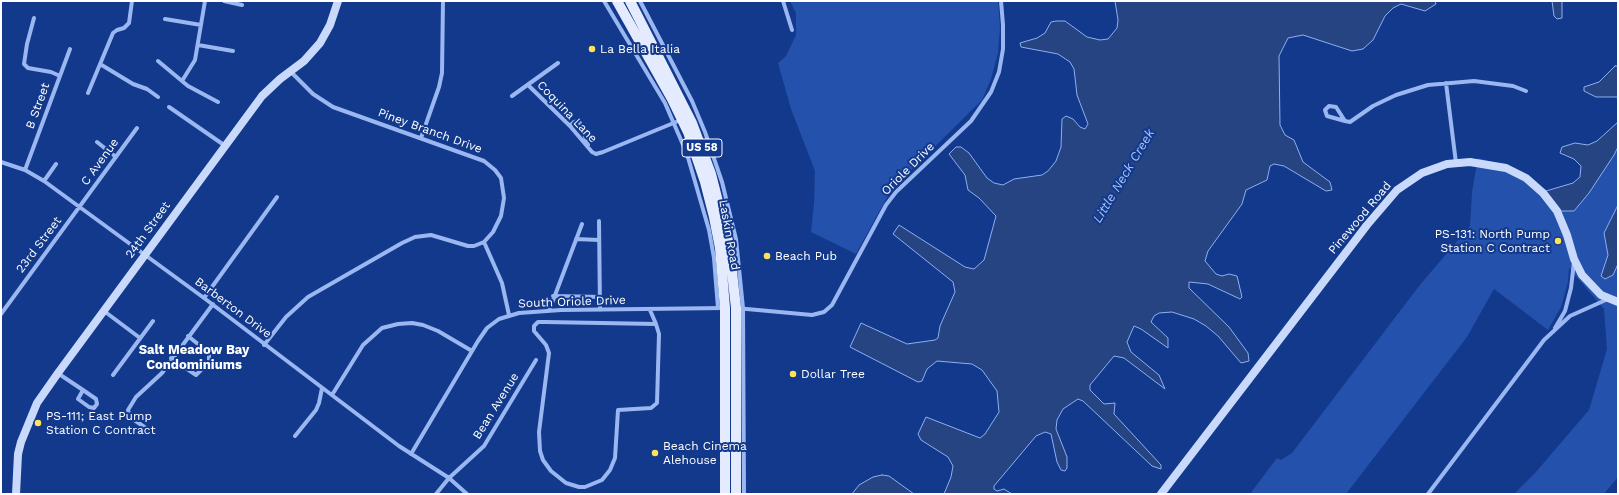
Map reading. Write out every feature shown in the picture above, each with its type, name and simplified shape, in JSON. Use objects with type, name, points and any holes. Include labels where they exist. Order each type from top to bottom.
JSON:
[{"type":"main road","name":"Laskin Road","points":[[617,1],[686,119],[710,199],[720,248],[725,494]]},
{"type":"main road","name":"Laskin Road","points":[[630,1],[711,174],[723,215],[740,308],[740,471],[736,494]]},
{"type":"main road","points":[[725,471],[740,471]]},
{"type":"street","points":[[88,92],[113,33],[124,28],[129,23],[132,1]]},
{"type":"street","points":[[182,81],[195,60],[205,1]]},
{"type":"street","points":[[224,1],[242,5]]},
{"type":"street","name":"24th Street","points":[[16,494],[18,454],[25,430],[37,403],[224,145],[262,96],[290,71],[304,61],[320,44],[330,25],[338,1]]},
{"type":"street","points":[[421,138],[439,87],[442,73],[443,1]]},
{"type":"street","name":"Laskin Road","points":[[604,1],[631,43],[686,119]]},
{"type":"street","name":"Laskin Road","points":[[640,1],[686,119]]},
{"type":"street","points":[[783,1],[792,30]]},
{"type":"street","name":"Oriole Drive","points":[[740,308],[812,315],[824,312],[832,305],[886,205],[896,192],[971,121],[991,92],[999,72],[1003,49],[1004,26],[1001,1]]},
{"type":"street","points":[[34,18],[27,44],[24,64],[28,68],[51,72],[60,76]]},
{"type":"street","points":[[165,19],[201,25]]},
{"type":"street","points":[[198,45],[233,51]]},
{"type":"street","name":"B Street","points":[[25,170],[70,49]]},
{"type":"street","points":[[158,61],[182,81],[218,102]]},
{"type":"street","points":[[512,96],[558,63]]},
{"type":"street","points":[[100,64],[133,84],[147,89],[158,97]]},
{"type":"street","name":"Piney Branch Drive","points":[[290,71],[313,94],[333,107],[484,161],[495,170],[501,178],[504,198],[501,216],[493,232],[484,242]]},
{"type":"street","points":[[1345,121],[1336,107],[1332,105],[1326,107],[1325,113],[1327,116],[1345,121],[1350,122],[1373,106],[1409,90],[1428,85],[1466,81],[1513,86],[1526,91]]},
{"type":"street","points":[[1446,83],[1456,163]]},
{"type":"street","name":"Coquina Lane","points":[[528,85],[596,154],[600,154],[686,119]]},
{"type":"street","points":[[169,107],[224,145]]},
{"type":"street","points":[[570,126],[574,122],[579,121],[590,149]]},
{"type":"street","name":"C Avenue","points":[[80,208],[137,128]]},
{"type":"street","points":[[97,142],[116,157]]},
{"type":"street","name":"Barberton Drive","points":[[1,162],[25,170],[44,181],[204,298],[264,345],[411,454],[449,478],[467,494]]},
{"type":"street","name":"Pinewood Road","points":[[1161,494],[1388,199],[1407,182],[1422,173],[1434,168],[1456,163],[1470,162],[1501,167],[1516,173],[1534,185],[1552,204],[1560,218],[1574,260],[1582,275],[1596,290],[1608,299]]},
{"type":"street","points":[[44,181],[56,164]]},
{"type":"street","points":[[204,298],[277,197]]},
{"type":"street","name":"23rd Street","points":[[1,314],[80,208]]},
{"type":"street","points":[[599,221],[600,310]]},
{"type":"street","points":[[549,311],[553,296],[582,224]]},
{"type":"street","points":[[264,345],[286,317],[308,297],[414,237],[431,235],[468,246],[474,246],[484,242],[502,282],[510,315]]},
{"type":"street","points":[[576,239],[599,240]]},
{"type":"street","points":[[1428,494],[1554,330],[1565,310],[1571,288],[1574,260]]},
{"type":"street","points":[[553,296],[601,297]]},
{"type":"street","points":[[1554,330],[1570,316],[1580,310],[1608,299],[1618,302]]},
{"type":"street","points":[[150,431],[130,417],[128,410],[136,397],[162,373],[171,358],[212,304]]},
{"type":"street","name":"South Oriole Drive","points":[[411,454],[472,351],[492,323],[510,315],[549,311],[740,308]]},
{"type":"street","points":[[650,310],[656,324],[658,334],[659,376],[657,403],[651,408],[618,410],[615,458],[610,470],[602,480],[585,487],[572,486],[566,483],[551,471],[543,460],[540,451],[539,432],[549,353],[546,345],[534,331],[534,326],[538,322],[656,324]]},
{"type":"street","points":[[103,311],[140,338]]},
{"type":"street","points":[[113,375],[153,321]]},
{"type":"street","points":[[332,395],[363,345],[382,328],[398,324],[412,323],[423,325],[438,331],[472,351]]},
{"type":"street","points":[[171,358],[196,375],[209,362],[209,353],[188,336]]},
{"type":"street","name":"Bean Avenue","points":[[436,494],[449,478],[487,443],[536,360]]},
{"type":"street","points":[[58,372],[96,399],[97,404],[94,408],[89,407],[78,399],[83,390]]},
{"type":"street","points":[[295,436],[316,410],[319,404],[322,388]]},
{"type":"street","name":"Laskin Road","points":[[740,471],[744,494]]},
{"type":"shaded area","points":[[790,1],[998,1],[1000,27],[998,53],[991,79],[982,100],[891,190],[856,254],[811,232],[815,171],[791,109],[778,63],[786,56],[796,35],[796,13]]},
{"type":"shaded area","points":[[1618,147],[1618,205],[1604,233],[1608,255],[1601,276],[1613,275],[1618,264],[1618,477],[1604,494],[1514,494],[1535,473],[1589,410],[1607,349],[1604,309],[1569,268],[1568,282],[1561,307],[1548,330],[1494,289],[1467,337],[1346,494],[1250,494],[1277,458],[1281,460],[1292,453],[1419,286],[1470,226],[1472,192],[1478,158],[1500,164],[1546,191],[1561,211],[1614,155]]},
{"type":"water","name":"Little Neck Creek","points":[[1115,1],[1435,1],[1436,4],[1425,11],[1401,4],[1393,8],[1385,16],[1373,40],[1363,49],[1352,51],[1303,35],[1288,38],[1279,56],[1280,125],[1285,135],[1294,140],[1303,162],[1330,182],[1332,190],[1326,191],[1284,166],[1274,164],[1270,166],[1267,180],[1246,190],[1242,204],[1208,251],[1205,261],[1216,274],[1222,276],[1229,274],[1237,276],[1242,297],[1240,299],[1208,284],[1189,282],[1189,288],[1229,327],[1248,353],[1249,361],[1241,363],[1218,336],[1206,326],[1194,319],[1172,312],[1159,313],[1154,316],[1151,322],[1168,338],[1168,348],[1141,329],[1134,326],[1127,342],[1131,352],[1159,375],[1165,389],[1124,358],[1114,356],[1090,385],[1090,390],[1104,404],[1115,403],[1114,414],[1161,465],[1161,469],[1152,466],[1083,401],[1078,399],[1063,409],[1057,420],[1056,429],[1067,457],[1067,468],[1065,471],[1061,470],[1057,462],[1051,434],[1045,432],[1036,436],[994,486],[994,489],[997,491],[1004,489],[1012,494],[944,494],[951,477],[953,466],[948,457],[921,440],[918,434],[926,417],[980,438],[985,434],[999,412],[997,391],[982,370],[972,364],[937,361],[927,369],[922,381],[918,382],[850,347],[861,323],[907,344],[935,340],[938,338],[940,326],[955,292],[953,282],[893,234],[899,225],[965,267],[974,269],[984,260],[996,216],[979,198],[968,190],[965,175],[949,154],[956,147],[961,147],[969,153],[987,178],[994,183],[1003,185],[1014,179],[1042,175],[1048,171],[1056,161],[1061,147],[1062,119],[1066,116],[1073,119],[1080,127],[1085,129],[1088,124],[1077,95],[1074,69],[1070,62],[1058,54],[1021,47],[1020,43],[1037,38],[1045,33],[1051,22],[1056,21],[1065,21],[1087,37],[1100,40],[1108,39],[1117,28],[1118,20]]},
{"type":"water","points":[[1552,1],[1562,1],[1562,18],[1557,19],[1554,16]]},
{"type":"water","points":[[1615,66],[1618,66],[1618,97],[1596,97],[1584,91],[1584,87],[1599,82]]},
{"type":"water","points":[[1618,122],[1618,147],[1614,155],[1589,193],[1574,211],[1561,211],[1546,191],[1573,183],[1580,177],[1581,166],[1574,159],[1560,153],[1562,147],[1575,143],[1588,145],[1597,141]]},
{"type":"water","points":[[1618,205],[1618,264],[1613,275],[1605,279],[1601,276],[1608,255],[1604,233]]},
{"type":"water","points":[[882,475],[889,476],[914,494],[852,494],[859,485],[873,477]]},
{"type":"place","name":"La Bella Italia","points":[[592,49]]},
{"type":"place","name":"PS-131: North Pump Station C Contract","points":[[1558,241]]},
{"type":"place","name":"Beach Pub","points":[[767,256]]},
{"type":"place","name":"Dollar Tree","points":[[793,374]]},
{"type":"place","name":"PS-111; East Pump Station C Contract","points":[[38,423]]},
{"type":"place","name":"Beach Cinema Alehouse","points":[[655,453]]},
{"type":"district","name":"Salt Meadow Bay Condominiums","points":[[194,358]]}]
